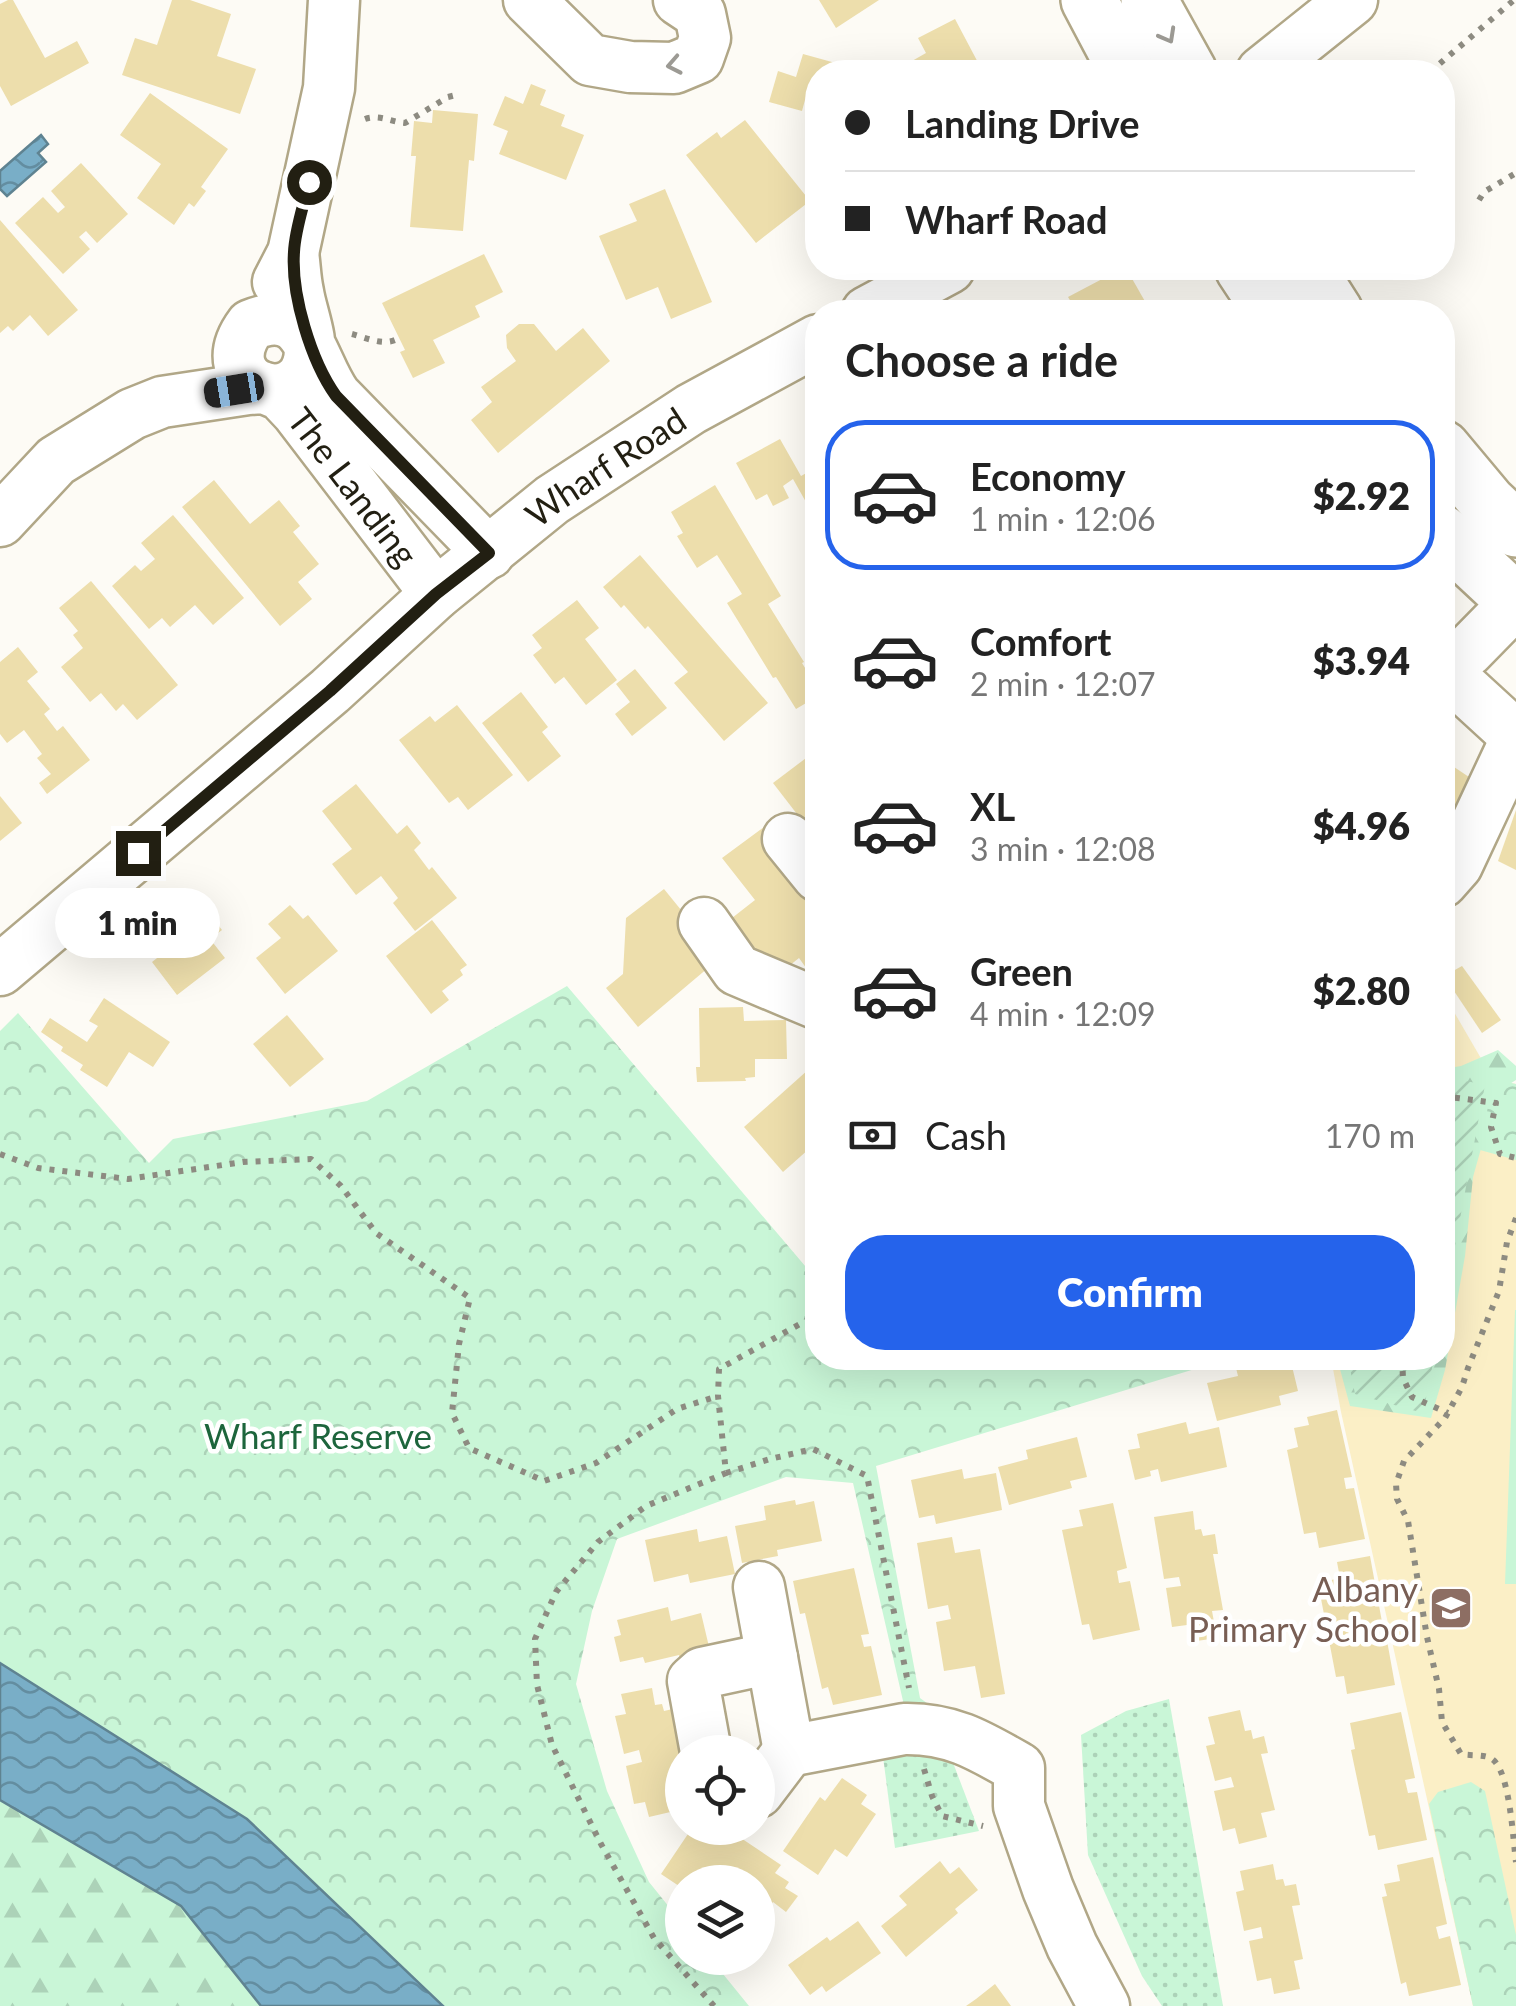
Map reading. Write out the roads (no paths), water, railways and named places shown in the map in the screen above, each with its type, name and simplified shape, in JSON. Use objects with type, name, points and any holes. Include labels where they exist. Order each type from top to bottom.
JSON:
[{"type":"main road","points":[[1088,0],[1120,60]]},
{"type":"main road","points":[[1149,0],[1182,60]]},
{"type":"main road","points":[[1455,464],[1516,530]]},
{"type":"main road","points":[[1455,545],[1516,602]]},
{"type":"street","points":[[264,388],[252,384],[240,368],[238,345],[294,253],[329,88],[334,0]]},
{"type":"street","points":[[529,0],[590,60],[630,67],[674,68],[698,58],[705,38],[700,14],[678,0]]},
{"type":"street","points":[[1277,60],[1352,0]]},
{"type":"street","name":"The Landing","points":[[294,253],[297,288],[323,336],[324,379],[489,553]]},
{"type":"street","points":[[889,300],[927,280]]},
{"type":"street","points":[[4,513],[56,461],[132,414],[162,402],[248,388],[280,389],[297,381],[323,336],[303,333],[285,320],[273,318],[247,330],[162,402]]},
{"type":"street","name":"Wharf Road","points":[[0,970],[330,691],[436,594],[552,500],[691,409],[805,347]]},
{"type":"street","name":"The Landing","points":[[264,388],[297,412],[436,594]]},
{"type":"street","points":[[1455,661],[1516,602]]},
{"type":"street","points":[[1455,682],[1516,737],[1455,867]]},
{"type":"street","points":[[704,924],[737,970],[805,999]]},
{"type":"street","points":[[759,1587],[789,1751]]},
{"type":"street","points":[[703,1735],[693,1681],[702,1673],[772,1658]]},
{"type":"street","points":[[775,1770],[789,1751],[904,1729],[966,1738],[1019,1768],[1019,1806],[1048,1890],[1104,2006]]},
{"type":"water","points":[[41,135],[48,144],[38,153],[46,162],[7,196],[0,189],[0,171]]},
{"type":"water","points":[[0,1663],[247,1819],[443,2006],[261,2006],[181,1906],[0,1800]]},
{"type":"place","name":"Albany Primary School","points":[[1451,1608]]},
{"type":"park label","name":"Wharf Reserve","points":[[318,1435]]}]
